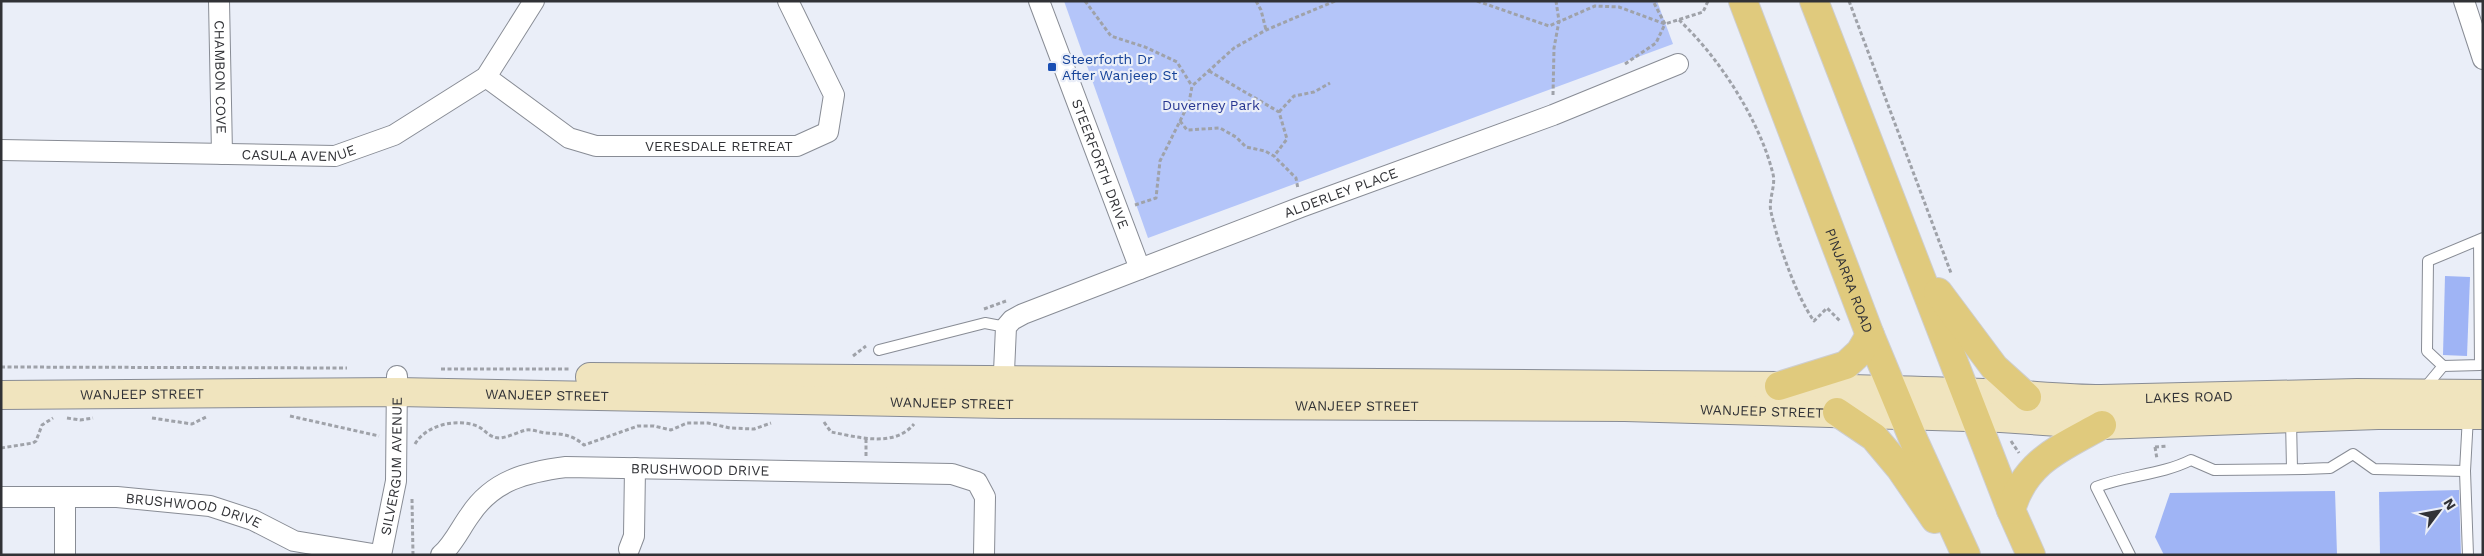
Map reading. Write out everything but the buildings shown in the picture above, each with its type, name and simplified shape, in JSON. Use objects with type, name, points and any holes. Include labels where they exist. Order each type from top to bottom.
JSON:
[{"type":"main road","name":"PINJARRA ROAD","points":[[1744,1],[1858,331],[1899,403],[1966,555]]},
{"type":"main road","points":[[1814,1],[2011,510],[2031,555]]},
{"type":"main road","points":[[1908,245],[1948,309],[1994,367],[2027,397]]},
{"type":"main road","points":[[1779,386],[1846,365],[1860,352],[1858,331]]},
{"type":"main road","name":"WANJEEP STREET","points":[[1,376],[398,384],[1003,392],[1626,396],[1837,412],[1899,403]]},
{"type":"main road","name":"WANJEEP STREET","points":[[1,395],[398,384]]},
{"type":"main road","name":"WANJEEP STREET","points":[[1626,396],[1779,386],[1899,403]]},
{"type":"main road","name":"LAKES ROAD","points":[[1899,403],[1966,392],[2027,397],[2101,399],[2410,393],[2475,404]]},
{"type":"main road","name":"LAKES ROAD","points":[[1899,403],[1976,417],[2102,425],[2291,418],[2475,404]]},
{"type":"main road","points":[[1837,412],[1862,427],[1884,448],[1960,555]]},
{"type":"main road","points":[[2011,510],[2016,492],[2031,469],[2061,448],[2102,425]]},
{"type":"street","name":"CHAMBON COVE","points":[[219,1],[222,154]]},
{"type":"street","name":"CASULA AVENUE","points":[[1,150],[335,156],[394,135],[486,77],[534,1]]},
{"type":"street","name":"VERESDALE RETREAT","points":[[486,77],[569,138],[596,146],[797,146],[828,132],[834,95],[788,1]]},
{"type":"street","name":"STEERFORTH DRIVE","points":[[1039,1],[1140,269]]},
{"type":"street","points":[[2464,1],[2483,59]]},
{"type":"street","name":"ALDERLEY PLACE","points":[[1006,327],[1012,320],[1023,314],[1300,207],[1553,115],[1678,64]]},
{"type":"street","points":[[1003,392],[1006,327]]},
{"type":"street","name":"SILVERGUM AVENUE","points":[[380,555],[404,445],[398,384]]},
{"type":"street","name":"BRUSHWOOD DRIVE","points":[[441,555],[477,504],[502,484],[532,471],[566,467],[952,474],[977,482],[985,498],[984,555]]},
{"type":"street","points":[[632,553],[635,468]]},
{"type":"street","name":"BRUSHWOOD DRIVE","points":[[1,497],[117,497],[210,506],[253,520],[294,540],[380,555]]},
{"type":"street","points":[[65,497],[65,555]]},
{"type":"lane","points":[[2481,239],[2480,365],[2443,366],[2427,351],[2428,261],[2481,239]]},
{"type":"lane","points":[[879,350],[985,323],[1006,327]]},
{"type":"lane","points":[[2410,393],[2426,389],[2443,366]]},
{"type":"lane","points":[[2468,555],[2465,471],[2475,404]]},
{"type":"lane","points":[[2291,418],[2292,469]]},
{"type":"lane","points":[[2130,555],[2096,487],[2114,480],[2174,468],[2191,460],[2214,470],[2330,468],[2353,454],[2374,469],[2465,471]]},
{"type":"path","points":[[1085,1],[1111,36],[1177,62],[1192,86]]},
{"type":"path","points":[[1256,1],[1261,10],[1266,30]]},
{"type":"path","points":[[1119,211],[1156,198],[1160,161],[1189,103],[1192,86],[1234,48],[1266,30],[1335,1]]},
{"type":"path","points":[[1477,1],[1549,26],[1596,6],[1619,7],[1665,24],[1703,12],[1708,1]]},
{"type":"path","points":[[1553,115],[1554,48],[1559,21],[1556,1]]},
{"type":"path","points":[[1653,1],[1665,24]]},
{"type":"path","points":[[1849,1],[1954,283]]},
{"type":"path","points":[[1679,20],[1698,38],[1752,117],[1774,176],[1770,210],[1798,295],[1806,310],[1814,321],[1826,308],[1858,331]]},
{"type":"path","points":[[1209,71],[1279,112],[1287,139],[1274,156]]},
{"type":"path","points":[[1279,112],[1294,96],[1314,92],[1330,83]]},
{"type":"path","points":[[1180,121],[1187,130],[1220,128],[1236,137],[1246,148],[1265,151],[1274,156],[1296,178],[1300,207]]},
{"type":"path","points":[[974,312],[1011,299]]},
{"type":"path","points":[[850,358],[873,340]]},
{"type":"path","points":[[1,366],[348,368]]},
{"type":"path","points":[[438,369],[577,369]]},
{"type":"path","points":[[145,416],[192,424],[212,413]]},
{"type":"path","points":[[283,413],[404,445],[417,441],[420,436],[434,427],[456,423],[478,426],[489,436],[501,438],[529,429],[564,433],[574,437],[584,445],[638,426],[654,426],[671,430],[687,423],[708,423],[730,428],[754,429],[779,422]]},
{"type":"path","points":[[1,448],[33,443],[36,441],[42,425],[51,418],[80,420],[99,415]]},
{"type":"path","points":[[822,419],[831,432],[870,440],[894,438],[914,425],[913,419]]},
{"type":"path","points":[[2010,439],[2020,454]]},
{"type":"path","points":[[404,445],[417,441]]},
{"type":"path","points":[[2155,447],[2158,462]]},
{"type":"path","points":[[412,498],[413,555]]},
{"type":"green space","name":"Duverney Park","points":[[1064,1],[1657,1],[1673,44],[1148,238]]},
{"type":"place","name":"Steerforth Dr After Wanjeep St","points":[[1052,67]]}]
